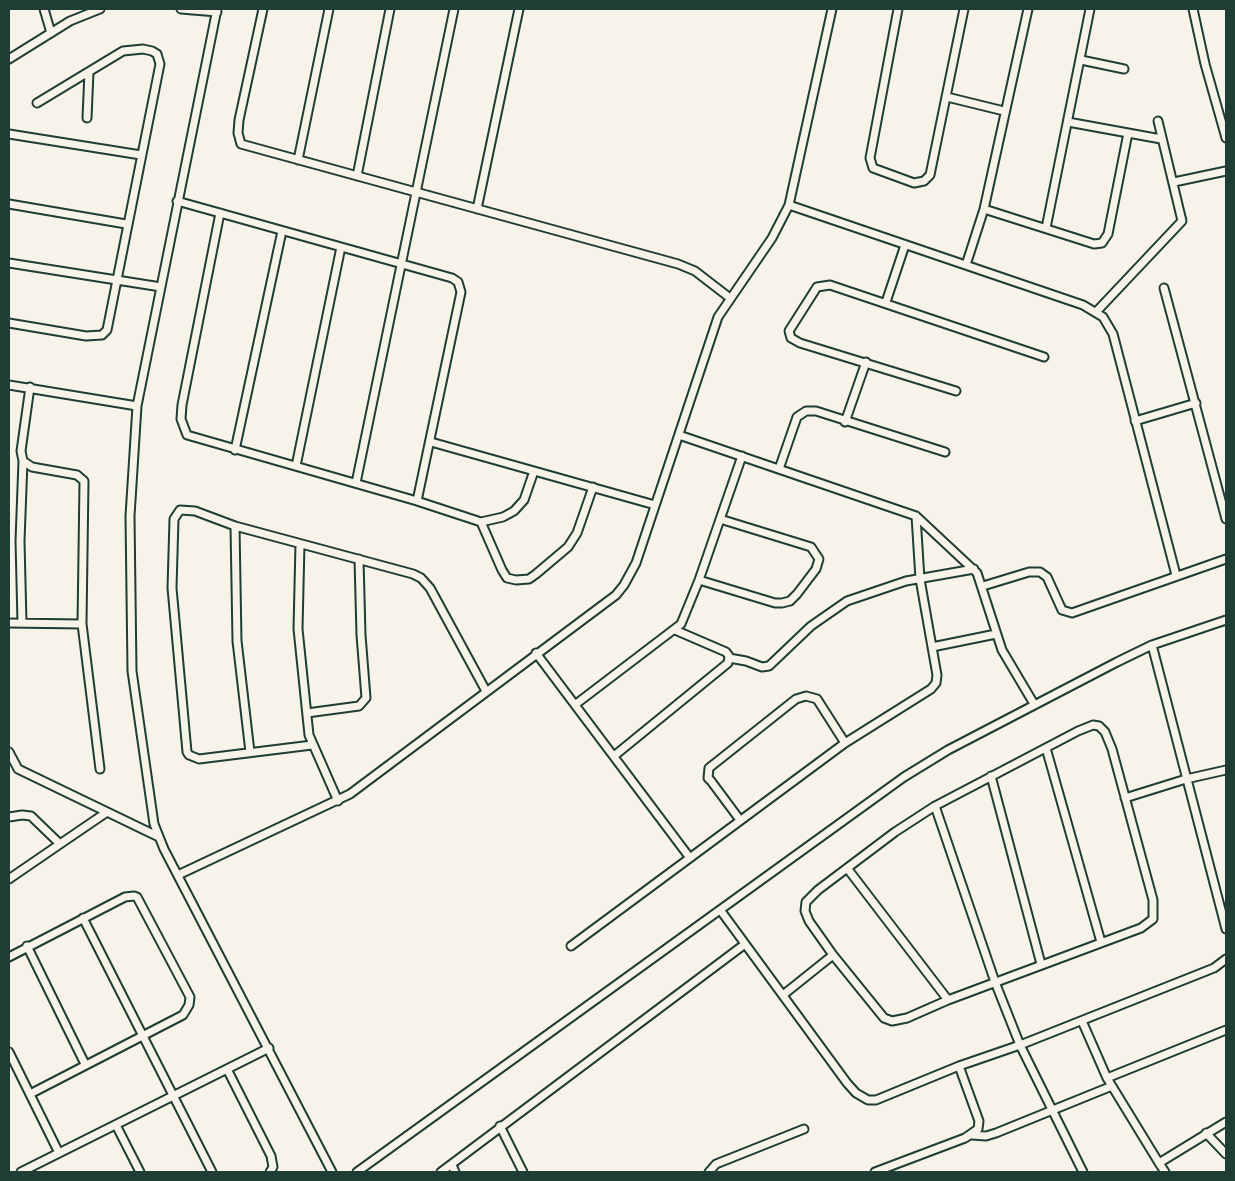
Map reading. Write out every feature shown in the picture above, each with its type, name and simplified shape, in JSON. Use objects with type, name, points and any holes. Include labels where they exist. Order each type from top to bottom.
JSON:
[{"type":"street","points":[[44,9],[51,33]]},
{"type":"street","points":[[9,59],[78,17],[100,9]]},
{"type":"street","points":[[181,9],[217,10],[177,201],[138,406],[130,516],[132,671],[144,764],[154,824],[159,836],[332,1172]]},
{"type":"street","points":[[263,9],[239,120],[239,140],[246,147],[678,264],[695,271],[730,298]]},
{"type":"street","points":[[298,160],[329,9]]},
{"type":"street","points":[[357,176],[390,9]]},
{"type":"street","points":[[356,483],[454,9]]},
{"type":"street","points":[[477,209],[519,9]]},
{"type":"street","points":[[178,875],[338,801],[616,595],[633,569],[714,325],[730,298],[772,238],[789,205],[832,9]]},
{"type":"street","points":[[898,9],[870,158],[874,168],[914,183],[927,179],[932,169],[948,97],[964,9]]},
{"type":"street","points":[[966,265],[984,209],[1004,111],[1028,9]]},
{"type":"street","points":[[1046,228],[1090,9]]},
{"type":"street","points":[[1193,9],[1205,64],[1226,138]]},
{"type":"street","points":[[9,323],[86,336],[102,335],[106,330],[110,320],[126,224],[160,64],[157,54],[143,49],[123,51],[37,103]]},
{"type":"street","points":[[1081,60],[1124,69]]},
{"type":"street","points":[[87,118],[89,72]]},
{"type":"street","points":[[948,97],[1004,111]]},
{"type":"street","points":[[1096,311],[1181,223],[1183,218],[1161,139],[1158,121]]},
{"type":"street","points":[[1068,122],[1161,139]]},
{"type":"street","points":[[984,209],[1094,244],[1104,241],[1108,234],[1128,133]]},
{"type":"street","points":[[9,134],[141,155]]},
{"type":"street","points":[[1174,182],[1226,171]]},
{"type":"street","points":[[177,201],[452,278],[458,282],[461,288],[431,442],[417,501]]},
{"type":"street","points":[[9,204],[126,224]]},
{"type":"street","points":[[789,205],[1096,311],[1109,325],[1113,334],[1176,575]]},
{"type":"street","points":[[220,213],[182,405],[181,419],[187,435],[417,501],[481,522],[503,518],[514,511],[524,500],[534,470]]},
{"type":"street","points":[[235,450],[282,231]]},
{"type":"street","points":[[886,302],[905,245]]},
{"type":"street","points":[[296,466],[342,247]]},
{"type":"street","points":[[9,263],[161,287]]},
{"type":"street","points":[[956,391],[800,343],[791,338],[789,331],[815,290],[821,286],[834,286],[1044,357]]},
{"type":"street","points":[[1164,288],[1226,520]]},
{"type":"street","points":[[845,422],[866,362]]},
{"type":"street","points":[[9,385],[138,406]]},
{"type":"street","points":[[22,623],[20,541],[23,461],[21,452],[30,387]]},
{"type":"street","points":[[1135,421],[1196,403]]},
{"type":"street","points":[[779,469],[800,414],[806,411],[816,411],[845,422],[945,452]]},
{"type":"street","points":[[679,435],[916,516],[974,569],[983,586],[996,634],[1005,657],[1034,704]]},
{"type":"street","points":[[431,442],[655,505]]},
{"type":"street","points":[[576,704],[675,630],[686,616],[742,456]]},
{"type":"street","points":[[23,461],[32,467],[77,475],[84,481],[82,624],[100,769]]},
{"type":"street","points":[[481,522],[507,578],[529,579],[562,553],[572,540],[593,487]]},
{"type":"street","points":[[312,745],[200,759],[194,758],[187,752],[172,588],[173,526],[176,515],[180,510],[195,511],[234,526],[413,574],[425,582],[486,691]]},
{"type":"street","points":[[571,946],[846,743],[931,689],[936,683],[937,675],[920,579],[916,516]]},
{"type":"street","points":[[700,580],[774,603],[782,603],[790,601],[797,594],[816,569],[819,559],[810,547],[720,519]]},
{"type":"street","points":[[234,526],[237,641],[250,752]]},
{"type":"street","points":[[300,544],[298,629],[307,713],[312,745],[338,801]]},
{"type":"street","points":[[307,713],[359,706],[366,698],[361,635],[360,559]]},
{"type":"street","points":[[983,586],[1029,572],[1040,572],[1047,577],[1059,605],[1068,614],[1226,559]]},
{"type":"street","points":[[729,658],[746,661],[762,667],[769,666],[811,626],[847,601],[886,586],[974,569]]},
{"type":"street","points":[[357,1172],[721,911],[883,790],[948,750],[1034,704],[1152,645],[1226,620]]},
{"type":"street","points":[[9,623],[82,624]]},
{"type":"street","points":[[675,630],[726,652],[729,658]]},
{"type":"street","points":[[932,647],[996,634]]},
{"type":"street","points":[[1152,645],[1226,929]]},
{"type":"street","points":[[536,653],[690,858]]},
{"type":"street","points":[[614,756],[722,669],[729,658]]},
{"type":"street","points":[[740,820],[708,778],[709,768],[796,699],[806,696],[817,699],[846,743]]},
{"type":"street","points":[[1093,725],[1102,728],[1112,749],[1126,798],[1153,900],[1154,916],[1150,922],[1140,928],[1041,964],[907,1018],[889,1021],[878,1013],[833,955],[809,921],[804,906],[815,893],[895,832],[935,806],[1046,748],[1086,727],[1093,725]]},
{"type":"street","points":[[1046,748],[1101,942]]},
{"type":"street","points":[[9,752],[18,769],[159,836]]},
{"type":"street","points":[[1126,798],[1186,779],[1226,770]]},
{"type":"street","points":[[990,776],[1041,964]]},
{"type":"street","points":[[935,806],[995,982],[1020,1045],[1082,1172]]},
{"type":"street","points":[[9,880],[107,812]]},
{"type":"street","points":[[9,818],[22,814],[30,816],[60,844]]},
{"type":"street","points":[[847,868],[948,1000]]},
{"type":"street","points":[[9,956],[125,897],[138,897],[190,997],[189,1005],[183,1014],[30,1094]]},
{"type":"street","points":[[721,911],[847,1083],[863,1098],[876,1100],[1214,968],[1226,959]]},
{"type":"street","points":[[83,918],[212,1172]]},
{"type":"street","points":[[441,1172],[745,944]]},
{"type":"street","points":[[27,946],[85,1064]]},
{"type":"street","points":[[783,995],[833,955]]},
{"type":"street","points":[[1082,1021],[1107,1078],[1165,1172]]},
{"type":"street","points":[[1107,1078],[1226,1030]]},
{"type":"street","points":[[21,1172],[269,1048]]},
{"type":"street","points":[[9,1052],[59,1153]]},
{"type":"street","points":[[875,1172],[972,1135],[978,1129],[979,1121],[960,1066]]},
{"type":"street","points":[[227,1069],[271,1156],[273,1167],[270,1172]]},
{"type":"street","points":[[972,1135],[986,1136],[1112,1086]]},
{"type":"street","points":[[1159,1163],[1226,1122]]},
{"type":"street","points":[[116,1125],[140,1172]]},
{"type":"street","points":[[500,1126],[523,1172]]},
{"type":"street","points":[[709,1172],[716,1164],[804,1128]]},
{"type":"street","points":[[1206,1133],[1226,1154]]},
{"type":"street","points":[[452,1165],[455,1172]]}]
